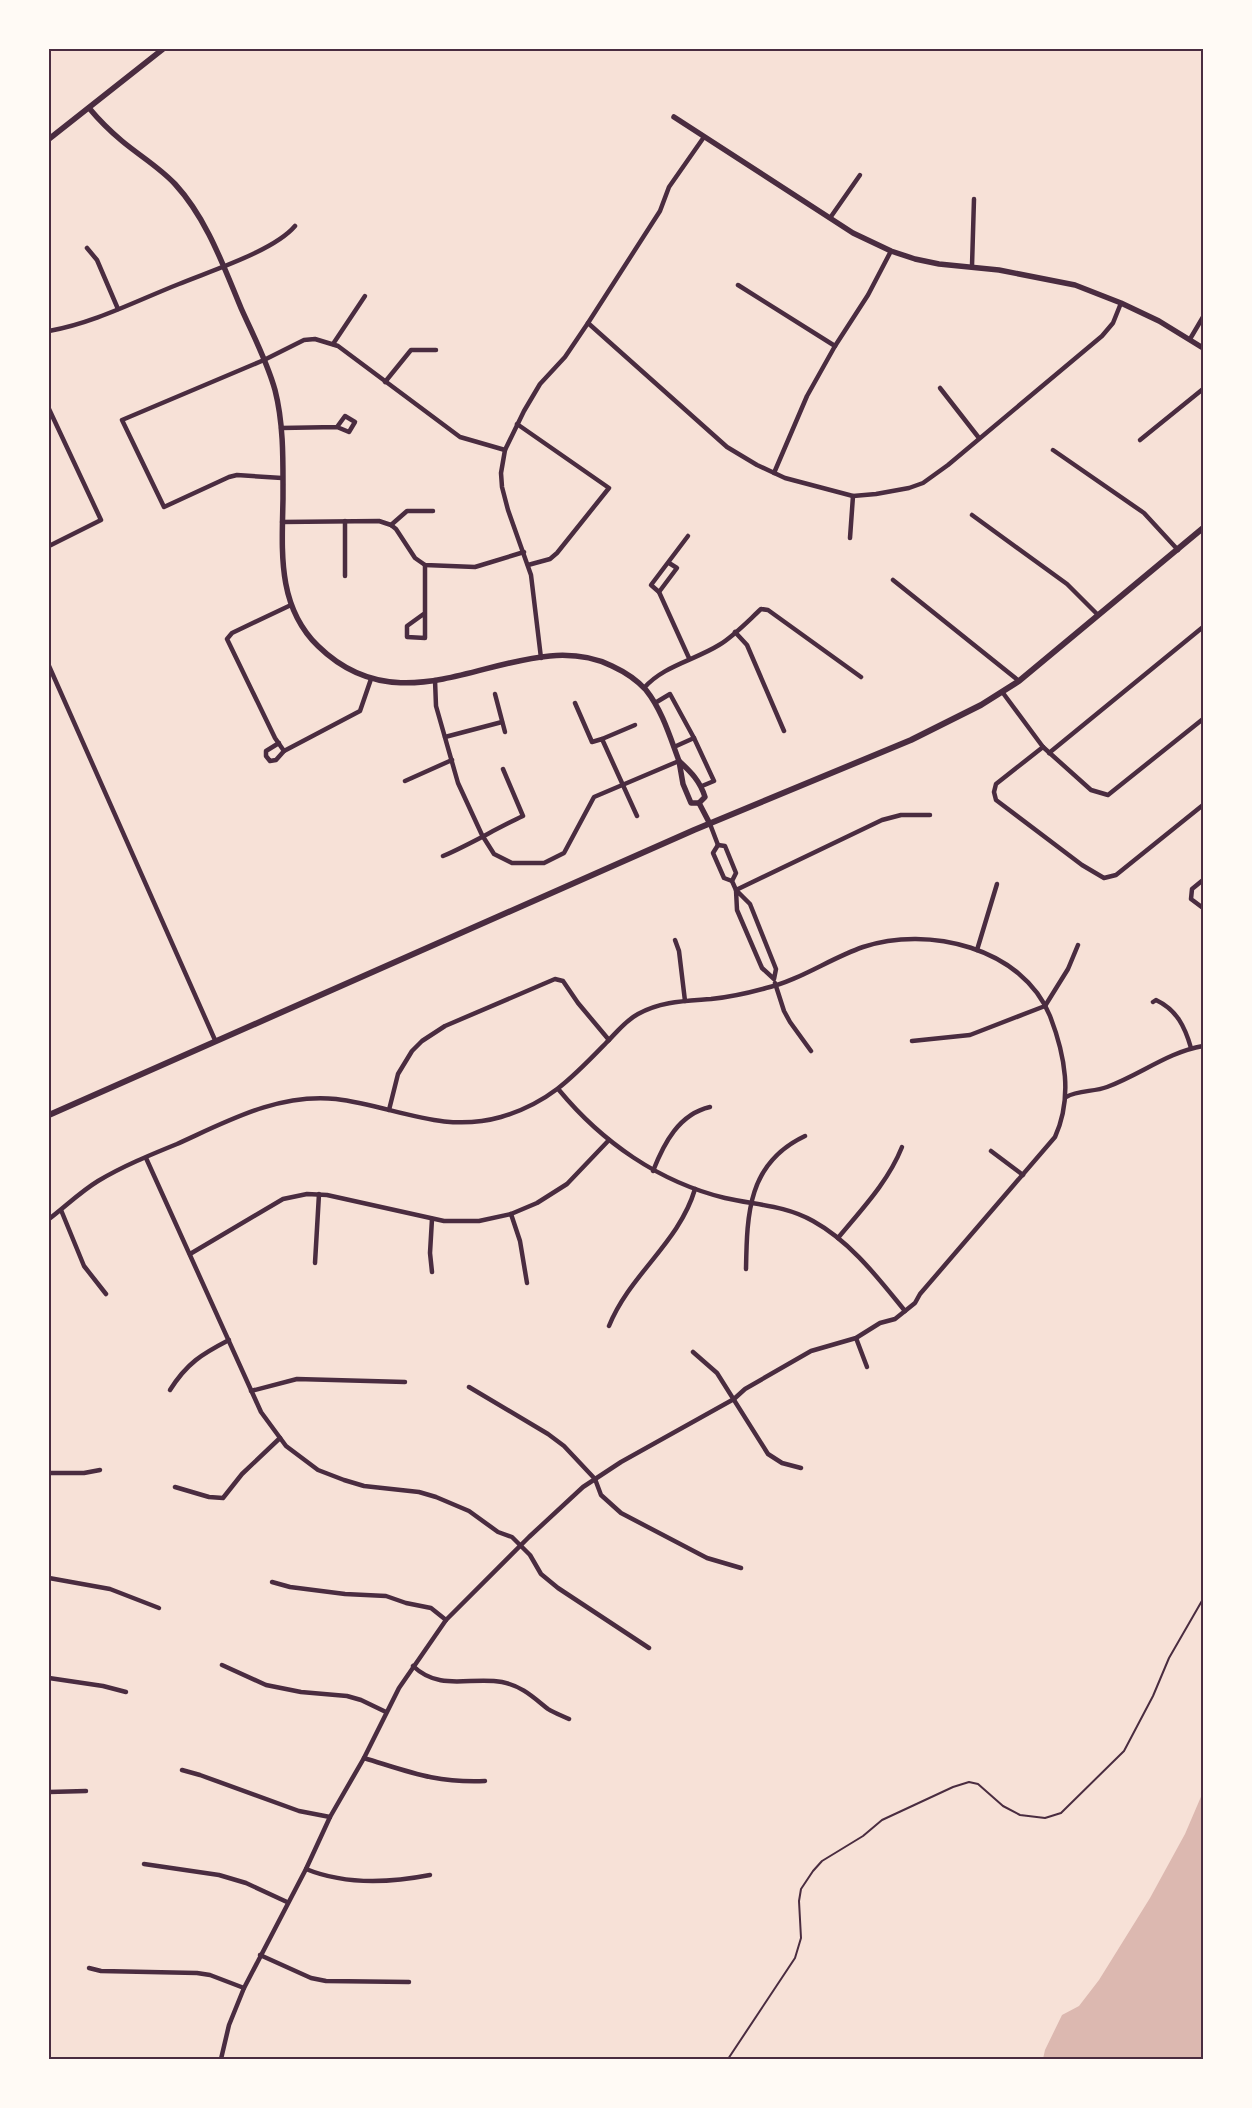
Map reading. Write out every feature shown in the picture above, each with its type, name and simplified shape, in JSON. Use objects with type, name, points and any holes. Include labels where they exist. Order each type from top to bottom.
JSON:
[{"type":"main road","points":[[49,1115],[215,1040],[710,824],[911,740],[1003,693],[1203,528]]},
{"type":"street","points":[[49,139],[163,49]]},
{"type":"street","points":[[89,108],[122,141],[160,170],[183,194],[203,222],[264,360],[275,390],[281,428],[284,577],[291,605],[301,625],[322,650],[351,670],[371,679],[408,683],[435,680],[541,658],[572,655],[588,657],[622,671],[644,688],[655,703],[674,747],[679,761],[683,784],[690,803],[699,803],[705,797],[702,786],[679,761]]},
{"type":"street","points":[[674,117],[853,233],[891,251],[939,264],[972,266],[1058,280],[1094,291],[1190,339],[1203,348]]},
{"type":"street","points":[[541,658],[528,565],[508,510],[502,487],[501,473],[505,450],[517,424],[540,384],[565,357],[588,323],[660,211],[669,187],[704,137]]},
{"type":"street","points":[[830,218],[860,175]]},
{"type":"street","points":[[972,266],[974,199]]},
{"type":"street","points":[[49,331],[86,322],[223,266],[281,240],[295,226]]},
{"type":"street","points":[[87,248],[97,260],[118,309]]},
{"type":"street","points":[[774,473],[807,396],[835,346],[868,295],[891,251]]},
{"type":"street","points":[[738,285],[835,346]]},
{"type":"street","points":[[333,344],[365,296]]},
{"type":"street","points":[[588,323],[726,447],[774,473],[853,496],[876,494],[923,483],[948,466],[1102,336],[1113,323],[1121,303]]},
{"type":"street","points":[[1190,339],[1203,317]]},
{"type":"street","points":[[282,478],[229,476],[164,507],[122,420],[264,360],[304,340],[316,339],[333,344],[460,437],[505,450]]},
{"type":"street","points":[[386,382],[411,350],[436,350]]},
{"type":"street","points":[[940,388],[979,438]]},
{"type":"street","points":[[1140,440],[1203,389]]},
{"type":"street","points":[[49,409],[101,520],[49,546]]},
{"type":"street","points":[[517,424],[609,488],[557,553],[550,559],[528,565]]},
{"type":"street","points":[[281,428],[337,427]]},
{"type":"street","points":[[1053,450],[1144,513],[1178,550]]},
{"type":"street","points":[[850,538],[853,496]]},
{"type":"street","points":[[391,524],[407,511],[433,511]]},
{"type":"street","points":[[972,514],[1066,584],[1097,614]]},
{"type":"street","points":[[345,521],[345,576]]},
{"type":"street","points":[[282,522],[379,521],[391,524],[415,558],[425,565],[474,567],[524,552]]},
{"type":"street","points":[[688,536],[651,585],[660,592],[689,658]]},
{"type":"street","points":[[660,592],[677,568],[669,563]]},
{"type":"street","points":[[425,565],[425,613],[425,638],[407,637],[408,626],[425,613]]},
{"type":"street","points":[[893,580],[1019,681]]},
{"type":"street","points":[[284,751],[227,640],[232,633],[291,605]]},
{"type":"street","points":[[644,688],[651,680],[689,658],[720,645],[761,609],[768,610],[861,678]]},
{"type":"street","points":[[1049,753],[1203,627]]},
{"type":"street","points":[[735,632],[747,645],[784,731]]},
{"type":"street","points":[[49,666],[215,1040]]},
{"type":"street","points":[[279,743],[266,751],[267,758],[270,761],[276,760],[284,751],[360,711],[371,679]]},
{"type":"street","points":[[435,680],[436,706],[458,783],[482,835],[494,854],[512,863],[544,863],[564,853],[594,797],[679,761]]},
{"type":"street","points":[[1003,693],[1049,753],[1091,790],[1108,795],[1203,719]]},
{"type":"street","points":[[496,694],[505,732]]},
{"type":"street","points":[[655,703],[670,694],[694,738],[714,781],[702,786]]},
{"type":"street","points":[[575,702],[592,742],[635,725]]},
{"type":"street","points":[[445,737],[502,722]]},
{"type":"street","points":[[674,747],[694,738]]},
{"type":"street","points":[[602,739],[637,816]]},
{"type":"street","points":[[1043,747],[996,784],[994,792],[996,800],[1082,865],[1104,878],[1116,875],[1203,805]]},
{"type":"street","points":[[405,781],[452,760]]},
{"type":"street","points":[[443,856],[476,842],[482,835],[523,816],[503,770]]},
{"type":"street","points":[[699,803],[718,845]]},
{"type":"street","points":[[736,890],[882,820],[901,815],[930,815]]},
{"type":"street","points":[[718,845],[725,846],[736,873],[732,881]]},
{"type":"street","points":[[718,845],[713,853],[724,878],[732,881],[736,890],[738,910],[762,968],[774,979],[784,1011],[811,1051]]},
{"type":"street","points":[[1203,880],[1192,889],[1191,899],[1203,908]]},
{"type":"street","points":[[977,950],[997,884]]},
{"type":"street","points":[[736,890],[750,904],[776,969],[774,979]]},
{"type":"street","points":[[49,1219],[100,1180],[244,1114],[284,1101],[315,1098],[336,1099],[432,1121],[451,1123],[488,1120],[529,1107],[559,1090],[623,1024],[640,1013],[666,1003],[731,996],[776,985],[862,948],[894,940],[928,939],[977,950],[990,954],[1014,968],[1028,981],[1045,1006],[1063,1058],[1066,1097],[1061,1124],[1055,1137],[920,1294],[915,1303],[896,1319],[880,1323],[856,1338],[811,1351],[745,1389],[734,1399],[621,1462],[595,1479],[569,1500],[446,1620],[413,1666],[386,1712],[364,1758],[330,1818],[287,1902],[244,1988],[229,2025],[222,2059]]},
{"type":"street","points":[[675,940],[685,1001]]},
{"type":"street","points":[[912,1041],[958,1038],[970,1035],[1045,1006],[1068,969],[1078,944]]},
{"type":"street","points":[[390,1110],[398,1074],[412,1051],[422,1041],[445,1026],[555,979],[563,981],[608,1040]]},
{"type":"street","points":[[1153,1002],[1156,1000],[1162,1002],[1177,1015],[1184,1027],[1191,1048]]},
{"type":"street","points":[[1066,1097],[1072,1094],[1098,1091],[1178,1052],[1203,1046]]},
{"type":"street","points":[[559,1090],[609,1140],[654,1171],[695,1189],[751,1204],[774,1206],[814,1221],[838,1238],[887,1287],[905,1311]]},
{"type":"street","points":[[654,1171],[665,1145],[681,1123],[691,1114],[710,1107]]},
{"type":"street","points":[[746,1269],[751,1204],[758,1179],[770,1160],[785,1146],[805,1136]]},
{"type":"street","points":[[190,1254],[283,1199],[295,1196],[319,1194],[432,1219],[461,1222],[478,1221],[511,1214],[537,1203],[566,1184],[609,1140]]},
{"type":"street","points":[[838,1238],[882,1186],[896,1162],[902,1147]]},
{"type":"street","points":[[991,1151],[1023,1175]]},
{"type":"street","points":[[146,1158],[261,1412],[280,1438],[305,1462],[331,1476],[364,1486],[419,1492],[436,1496],[469,1511],[498,1532],[512,1537],[530,1555],[541,1574],[558,1588],[649,1648]]},
{"type":"street","points":[[609,1326],[626,1293],[682,1222],[695,1189]]},
{"type":"street","points":[[315,1263],[319,1194]]},
{"type":"street","points":[[61,1210],[84,1266],[106,1294]]},
{"type":"street","points":[[511,1214],[520,1241],[527,1283]]},
{"type":"street","points":[[432,1219],[430,1253],[432,1272]]},
{"type":"street","points":[[856,1338],[867,1367]]},
{"type":"street","points":[[170,1390],[182,1371],[196,1358],[229,1340]]},
{"type":"street","points":[[694,1352],[716,1373],[768,1454],[782,1463],[801,1468]]},
{"type":"street","points":[[251,1391],[297,1379],[405,1382]]},
{"type":"street","points":[[468,1386],[554,1438],[595,1479],[601,1495],[621,1513],[708,1558],[741,1568]]},
{"type":"street","points":[[175,1487],[209,1497],[223,1498],[242,1474],[280,1438]]},
{"type":"street","points":[[49,1473],[84,1473],[100,1470]]},
{"type":"street","points":[[49,1578],[110,1589],[159,1608]]},
{"type":"street","points":[[272,1582],[290,1587],[345,1594],[386,1596],[406,1603],[431,1608],[446,1620]]},
{"type":"street","points":[[222,1665],[266,1685],[301,1692],[347,1696],[361,1700],[386,1712]]},
{"type":"street","points":[[413,1666],[427,1675],[451,1682],[497,1681],[516,1686],[529,1692],[549,1710],[569,1719]]},
{"type":"street","points":[[49,1678],[103,1686],[126,1692]]},
{"type":"street","points":[[364,1758],[426,1777],[461,1782],[485,1781]]},
{"type":"street","points":[[182,1770],[299,1811],[330,1818]]},
{"type":"street","points":[[49,1792],[86,1791]]},
{"type":"street","points":[[144,1864],[219,1875],[246,1883],[287,1902]]},
{"type":"street","points":[[306,1868],[328,1878],[342,1880],[407,1879],[430,1875]]},
{"type":"street","points":[[260,1955],[311,1978],[326,1981],[408,1982]]},
{"type":"street","points":[[89,1968],[101,1971],[197,1973],[210,1975],[244,1988]]},
{"type":"path","points":[[728,2059],[795,1958],[801,1938],[799,1902],[801,1889],[822,1861],[864,1836],[882,1820],[953,1787],[969,1782],[978,1784],[1003,1806],[1020,1815],[1045,1818],[1061,1813],[1124,1751],[1154,1696],[1169,1658],[1203,1599]]},
{"type":"shaded area","points":[[1203,1792],[1203,2059],[1043,2059],[1045,2050],[1062,2015],[1079,2006],[1099,1980],[1150,1898],[1185,1834]]}]
